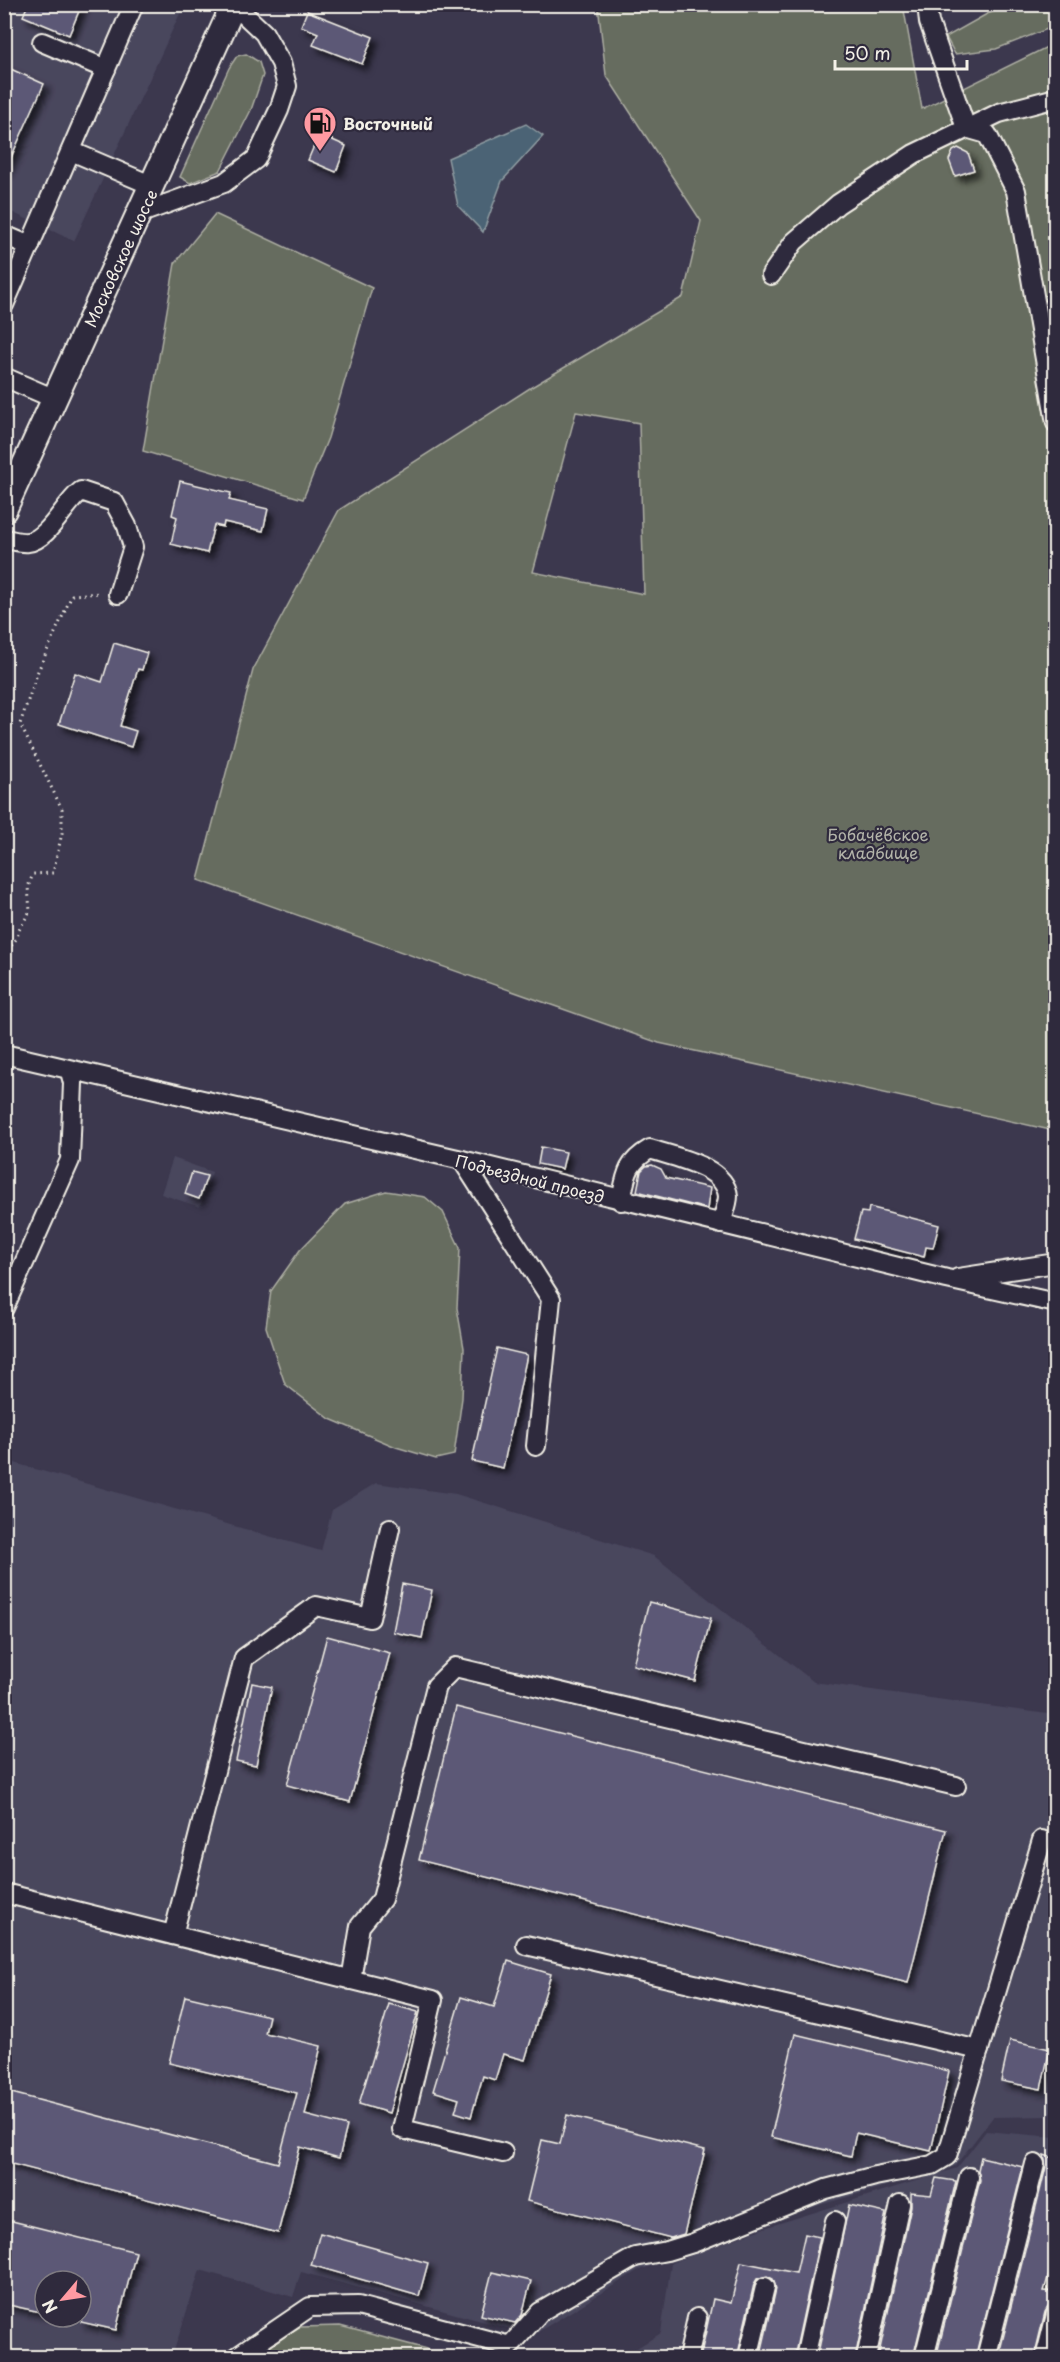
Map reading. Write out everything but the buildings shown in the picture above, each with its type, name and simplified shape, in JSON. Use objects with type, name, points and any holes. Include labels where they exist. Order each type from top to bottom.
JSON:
[{"type":"main road","name":"Московское шоссе","points":[[4,510],[234,5]]},
{"type":"street","points":[[4,306],[134,4]]},
{"type":"street","points":[[927,4],[929,22],[966,128]]},
{"type":"street","points":[[141,213],[224,183],[256,159],[279,110],[287,86],[281,63],[264,33],[234,5]]},
{"type":"street","points":[[42,42],[106,69]]},
{"type":"street","points":[[771,275],[794,242],[838,204],[914,154],[999,113],[1056,98]]},
{"type":"street","points":[[966,128],[987,134],[1016,191],[1056,423]]},
{"type":"street","points":[[71,151],[153,186]]},
{"type":"street","points":[[4,235],[30,246]]},
{"type":"street","points":[[4,377],[56,399]]},
{"type":"street","points":[[4,539],[29,542],[44,534],[71,498],[81,491],[114,502],[127,526],[133,547],[118,594]]},
{"type":"street","name":"Подъездной проезд","points":[[4,1054],[462,1160],[621,1201],[1056,1303]]},
{"type":"street","points":[[4,1308],[70,1160],[73,1083],[70,1071]]},
{"type":"street","points":[[621,1201],[627,1168],[641,1154],[650,1149],[708,1169],[722,1180],[728,1196],[721,1224]]},
{"type":"street","points":[[462,1160],[551,1299],[536,1446]]},
{"type":"street","points":[[947,1279],[1056,1263]]},
{"type":"street","points":[[173,1935],[244,1658],[316,1606],[370,1618],[390,1528]]},
{"type":"street","points":[[351,1980],[360,1926],[382,1899],[436,1686],[455,1667],[956,1786]]},
{"type":"street","points":[[235,2358],[310,2307],[358,2306],[510,2346],[540,2313],[635,2257],[693,2243],[826,2189],[932,2164],[947,2156],[1042,1840]]},
{"type":"street","points":[[4,1893],[433,2000],[402,2129],[503,2153]]},
{"type":"street","points":[[526,1945],[979,2050]]},
{"type":"street","points":[[986,2358],[1035,2164]]},
{"type":"street","points":[[924,2358],[969,2176]]},
{"type":"street","points":[[866,2358],[900,2204]]},
{"type":"street","points":[[805,2358],[835,2221]]},
{"type":"street","points":[[748,2358],[765,2287]]},
{"type":"street","points":[[1045,2358],[1056,2315]]},
{"type":"street","points":[[688,2358],[697,2318]]},
{"type":"path","points":[[4,955],[17,938],[30,911],[28,887],[33,874],[53,873],[62,832],[62,809],[20,724],[38,671],[72,595],[118,594]]},
{"type":"shaded area","points":[[5,5],[184,5],[74,241],[5,209]]},
{"type":"shaded area","points":[[173,1158],[212,1172],[200,1207],[161,1194]]},
{"type":"shaded area","points":[[4,1460],[321,1551],[332,1510],[376,1483],[456,1494],[654,1556],[814,1682],[1055,1715],[1055,2109],[1049,2116],[993,2117],[955,2166],[799,2211],[637,2271],[533,2335],[301,2272],[293,2297],[200,2270],[172,2357],[5,2357]]},
{"type":"shaded area","points":[[986,2131],[1055,2137],[1055,2357],[621,2358],[661,2333],[671,2263],[764,2228],[957,2168]]},
{"type":"green space","name":"Бобачёвское кладбище","points":[[598,5],[903,5],[922,109],[1055,43],[1055,1131],[659,1043],[198,880],[253,670],[339,510],[530,388],[683,297],[701,221],[606,75]],"holes":[[[576,412],[639,423],[644,594],[533,572]]]},
{"type":"green space","points":[[1011,5],[1055,5],[1055,26],[996,49],[955,54],[946,37],[987,14]]},
{"type":"green space","points":[[246,54],[259,62],[263,75],[251,110],[220,171],[190,183],[180,177],[229,68],[237,56]]},
{"type":"green space","points":[[215,214],[372,288],[328,438],[303,499],[143,451],[175,263]]},
{"type":"green space","points":[[386,1191],[425,1197],[443,1212],[460,1248],[457,1308],[464,1348],[462,1398],[454,1455],[436,1459],[396,1447],[330,1419],[285,1384],[266,1327],[271,1291],[300,1250],[345,1204]]},
{"type":"green space","points":[[340,2326],[427,2349],[432,2357],[251,2358],[299,2327]]},
{"type":"water","points":[[526,124],[543,136],[502,181],[483,232],[458,206],[448,158]]},
{"type":"place","name":"Восточный","points":[[320,152]]}]
